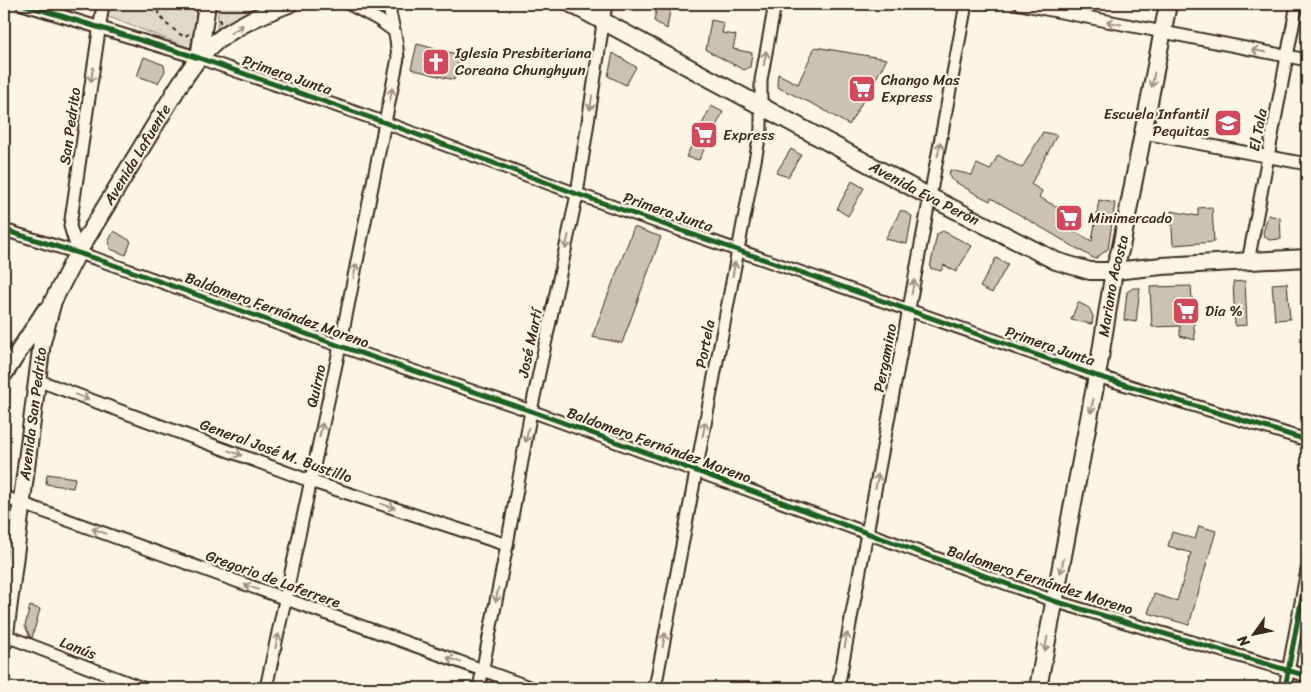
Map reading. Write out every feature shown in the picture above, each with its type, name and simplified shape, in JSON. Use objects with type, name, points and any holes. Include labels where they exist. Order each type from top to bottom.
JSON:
[{"type":"main road","name":"Avenida Lafuente","points":[[199,58],[207,4]]},
{"type":"main road","name":"Avenida Lafuente","points":[[78,252],[180,84],[199,58],[224,37],[243,25],[263,14],[289,4]]},
{"type":"main road","name":"Avenida Eva Perón","points":[[570,4],[930,197],[1056,261],[1090,271],[1114,271],[1162,266],[1307,258]]},
{"type":"main road","name":"Mariano Acosta","points":[[1038,688],[1098,376],[1114,271],[1121,247],[1168,4]]},
{"type":"main road","name":"Avenida San Pedrito","points":[[4,637],[42,342],[53,300],[78,252]]},
{"type":"main road","points":[[4,374],[53,300]]},
{"type":"street","name":"Primera Junta","points":[[22,4],[199,58],[386,123],[577,194],[1098,376],[1307,440]]},
{"type":"street","name":"San Pedrito","points":[[78,252],[70,226],[103,4]]},
{"type":"street","points":[[349,4],[379,20],[394,31]]},
{"type":"street","name":"Quirno","points":[[266,688],[340,346],[398,58],[388,4]]},
{"type":"street","name":"José Martí","points":[[479,688],[531,411],[577,194],[606,4]]},
{"type":"street","name":"Portela","points":[[655,688],[761,129],[761,80],[775,4]]},
{"type":"street","name":"Pergamino","points":[[838,688],[966,4]]},
{"type":"street","points":[[1020,4],[1307,60]]},
{"type":"street","name":"El Tala","points":[[1248,262],[1297,4]]},
{"type":"street","points":[[1144,133],[1307,164]]},
{"type":"street","name":"Baldomero Fernández Moreno","points":[[4,230],[78,252],[340,346],[531,411],[1054,601],[1307,676]]},
{"type":"street","name":"General José M. Bustillo","points":[[37,380],[310,481],[507,545]]},
{"type":"street","name":"Gregorio de Laferrere","points":[[4,497],[532,688]]},
{"type":"street","points":[[1284,688],[1307,570]]},
{"type":"street","name":"Lanús","points":[[4,637],[142,688]]},
{"type":"path","points":[[154,4],[165,23],[184,37],[204,27]]},
{"type":"shaded area","points":[[108,4],[197,4],[190,48],[106,16]]},
{"type":"shaded area","points":[[219,4],[265,4],[270,6],[249,13],[217,29]]},
{"type":"building","points":[[657,4],[671,4],[667,29],[654,21]]},
{"type":"building","points":[[711,20],[724,23],[722,33],[736,35],[733,49],[752,53],[750,67],[744,70],[706,50]]},
{"type":"building","name":"Iglesia Presbiteriana Coreana Chunghyun","points":[[417,44],[460,55],[454,80],[411,69]]},
{"type":"building","points":[[815,47],[887,59],[849,125],[817,106],[779,88],[777,84],[778,74],[798,84]]},
{"type":"building","points":[[613,53],[636,67],[626,85],[608,76]]},
{"type":"building","points":[[144,57],[164,65],[165,71],[158,83],[137,76]]},
{"type":"building","name":"Express","points":[[711,106],[723,112],[699,160],[686,157]]},
{"type":"building","points":[[1043,132],[1057,135],[1031,184],[1042,191],[1039,197],[1064,211],[1067,205],[1081,213],[1072,230],[1092,241],[1099,200],[1115,203],[1108,249],[1095,259],[991,198],[990,201],[976,194],[952,180],[949,176],[950,170],[972,175],[977,164],[990,170],[998,155],[1022,168]]},
{"type":"building","points":[[791,149],[801,155],[788,177],[776,173]]},
{"type":"building","points":[[852,181],[864,188],[848,216],[837,209]]},
{"type":"building","points":[[1212,207],[1214,242],[1173,245],[1171,211],[1198,216],[1198,208]]},
{"type":"building","points":[[901,210],[912,216],[907,244],[885,239]]},
{"type":"building","points":[[1268,215],[1280,218],[1281,239],[1269,240],[1264,236],[1263,233]]},
{"type":"building","points":[[634,227],[661,237],[622,343],[592,337]]},
{"type":"building","points":[[114,231],[131,241],[126,255],[110,249],[109,240]]},
{"type":"building","points":[[943,231],[972,246],[956,272],[944,265],[941,271],[930,268],[937,234]]},
{"type":"building","points":[[996,258],[1008,264],[992,293],[980,287]]},
{"type":"building","points":[[1245,281],[1247,325],[1235,326],[1233,282]]},
{"type":"building","points":[[1287,283],[1290,319],[1275,320],[1272,284]]},
{"type":"building","points":[[1191,286],[1195,340],[1180,336],[1180,326],[1152,327],[1150,287]]},
{"type":"building","points":[[1133,288],[1140,288],[1136,322],[1124,320],[1127,292]]},
{"type":"building","points":[[1078,302],[1089,308],[1093,316],[1092,324],[1071,320]]},
{"type":"building","points":[[47,474],[75,478],[73,488],[46,484]]},
{"type":"building","points":[[1199,526],[1216,531],[1189,625],[1148,613],[1154,594],[1177,601],[1191,553],[1168,546],[1172,532],[1195,539]]},
{"type":"building","points":[[30,606],[40,609],[32,638],[25,626]]},
{"type":"cycle path","points":[[22,4],[199,58],[386,123],[577,194],[1097,376],[1307,440]]},
{"type":"cycle path","points":[[4,230],[97,259],[340,346],[531,411],[1054,601],[1307,676]]},
{"type":"cycle path","points":[[1285,688],[1307,570]]},
{"type":"place","name":"Iglesia Presbiteriana Coreana Chunghyun","points":[[436,62]]},
{"type":"place","name":"Chango Mas Express","points":[[862,89]]},
{"type":"place","name":"Escuela Infantil Pequitas","points":[[1228,123]]},
{"type":"place","name":"Express","points":[[704,135]]},
{"type":"place","name":"Minimercado","points":[[1069,218]]},
{"type":"place","name":"Dia %","points":[[1186,311]]}]
